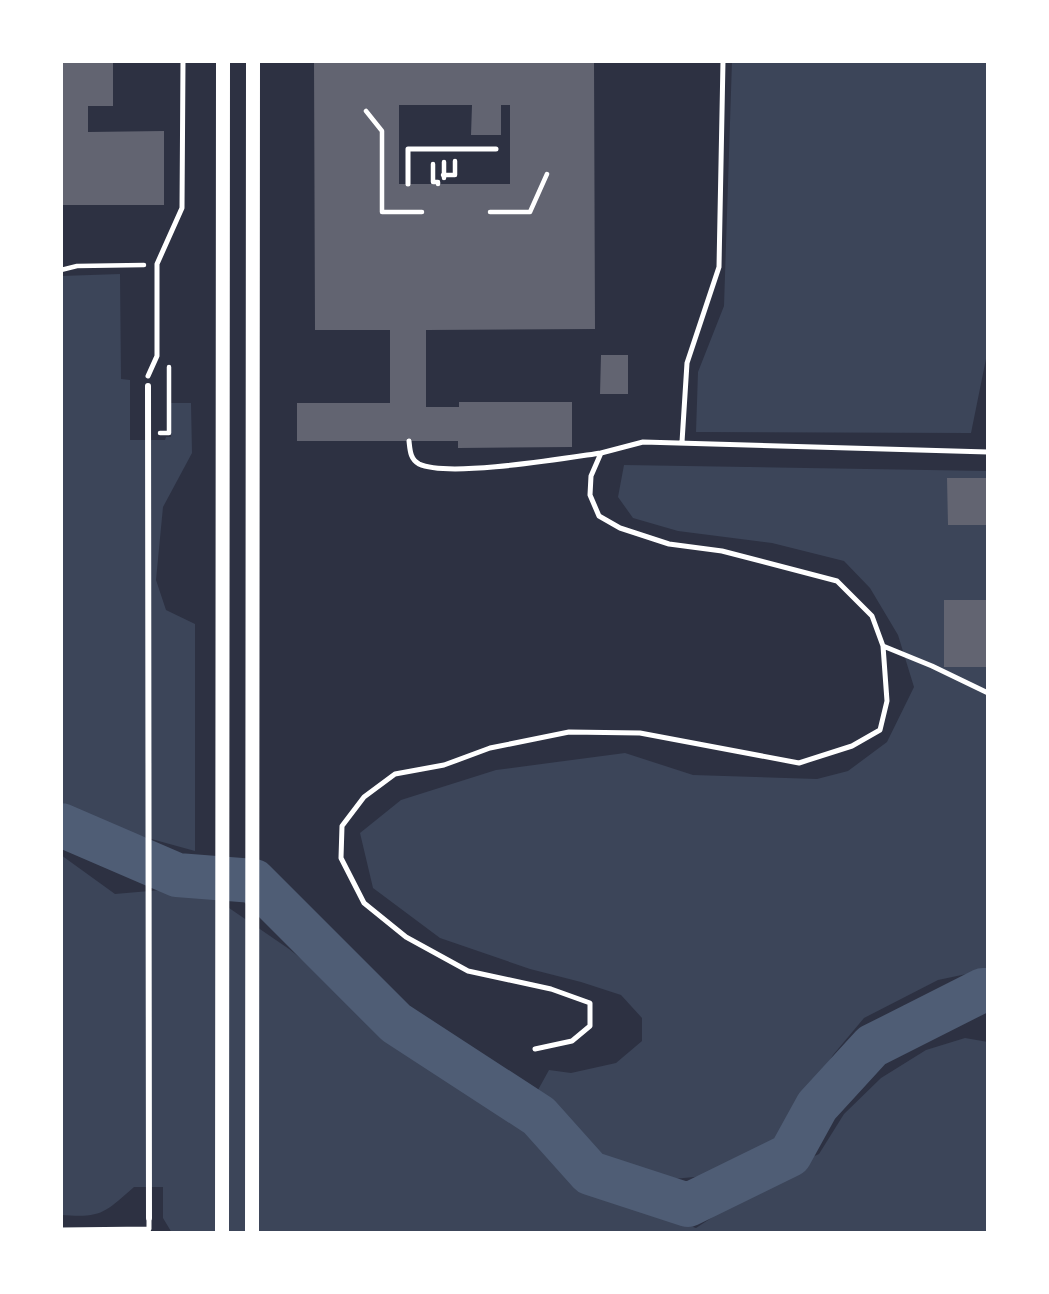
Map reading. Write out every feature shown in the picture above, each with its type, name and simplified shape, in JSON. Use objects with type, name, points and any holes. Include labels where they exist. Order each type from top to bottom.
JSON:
[{"type":"main road","points":[[222,1233],[223,61]]},
{"type":"main road","points":[[252,1233],[253,61]]},
{"type":"street","points":[[148,386],[149,1219]]},
{"type":"lane","points":[[148,376],[157,356],[157,264],[182,208],[183,61]]},
{"type":"lane","points":[[682,442],[687,363],[719,267],[723,61]]},
{"type":"lane","points":[[408,184],[408,149],[496,149]]},
{"type":"lane","points":[[409,441],[410,454],[419,464],[446,469],[516,464],[601,453],[643,442],[988,452]]},
{"type":"lane","points":[[535,1049],[572,1041],[590,1026],[590,1003],[551,989],[468,971],[406,937],[364,904],[341,858],[342,826],[365,797],[394,774],[444,765],[490,748],[569,732],[640,733],[799,763],[852,746],[880,730],[887,701],[883,646],[872,616],[837,581],[722,551],[669,544],[620,528],[599,516],[590,495],[591,476],[601,453]]},
{"type":"lane","points":[[883,646],[988,693]]},
{"type":"lane","points":[[61,1230],[149,1229],[149,1219]]},
{"type":"path","points":[[366,111],[382,131],[382,212],[422,212]]},
{"type":"path","points":[[435,191],[438,182],[433,182],[433,162],[444,162],[443,177],[455,175],[455,149]]},
{"type":"path","points":[[490,212],[530,212],[547,174]]},
{"type":"path","points":[[61,270],[77,266],[123,265]]},
{"type":"path","points":[[169,355],[169,433]]},
{"type":"shaded area","points":[[732,61],[988,61],[988,349],[971,433],[696,432],[698,372],[724,306]]},
{"type":"shaded area","points":[[120,274],[121,379],[130,380],[130,440],[165,440],[166,437],[171,437],[171,403],[191,403],[192,453],[163,507],[156,580],[166,610],[195,624],[195,851],[115,829],[61,802],[61,276]]},
{"type":"shaded area","points":[[624,465],[988,471],[988,974],[976,972],[938,980],[864,1018],[833,1055],[799,1111],[770,1148],[726,1174],[673,1179],[603,1161],[571,1128],[533,1099],[549,1070],[571,1073],[616,1063],[642,1041],[642,1018],[621,995],[530,969],[440,938],[373,888],[360,833],[401,800],[496,770],[625,753],[693,775],[817,779],[848,771],[887,742],[914,687],[898,635],[870,588],[844,561],[772,543],[678,531],[633,518],[618,497]]},
{"type":"shaded area","points":[[61,855],[115,894],[184,888],[216,899],[289,949],[391,1030],[527,1128],[604,1192],[696,1228],[784,1170],[819,1154],[844,1114],[881,1078],[926,1050],[965,1038],[988,1042],[988,1233],[172,1233],[163,1218],[163,1187],[134,1187],[102,1212],[85,1216],[61,1215]]},
{"type":"building","points":[[61,61],[113,61],[113,106],[88,106],[88,132],[164,131],[164,205],[61,205]]},
{"type":"building","points":[[314,61],[594,61],[595,329],[426,330],[426,407],[459,407],[459,402],[572,402],[572,447],[458,448],[458,441],[297,441],[297,403],[390,403],[390,330],[315,330]],"holes":[[[399,105],[472,105],[471,135],[501,135],[501,105],[510,105],[510,184],[399,184]]]},
{"type":"building","points":[[601,355],[628,355],[628,394],[600,394]]},
{"type":"building","points":[[947,478],[988,478],[988,525],[948,525]]},
{"type":"building","points":[[944,600],[988,600],[988,667],[944,667]]},
{"type":"waterway","points":[[61,825],[177,875],[254,881],[396,1023],[539,1116],[590,1173],[688,1205],[790,1155],[817,1106],[872,1046],[983,990],[988,990]]}]
